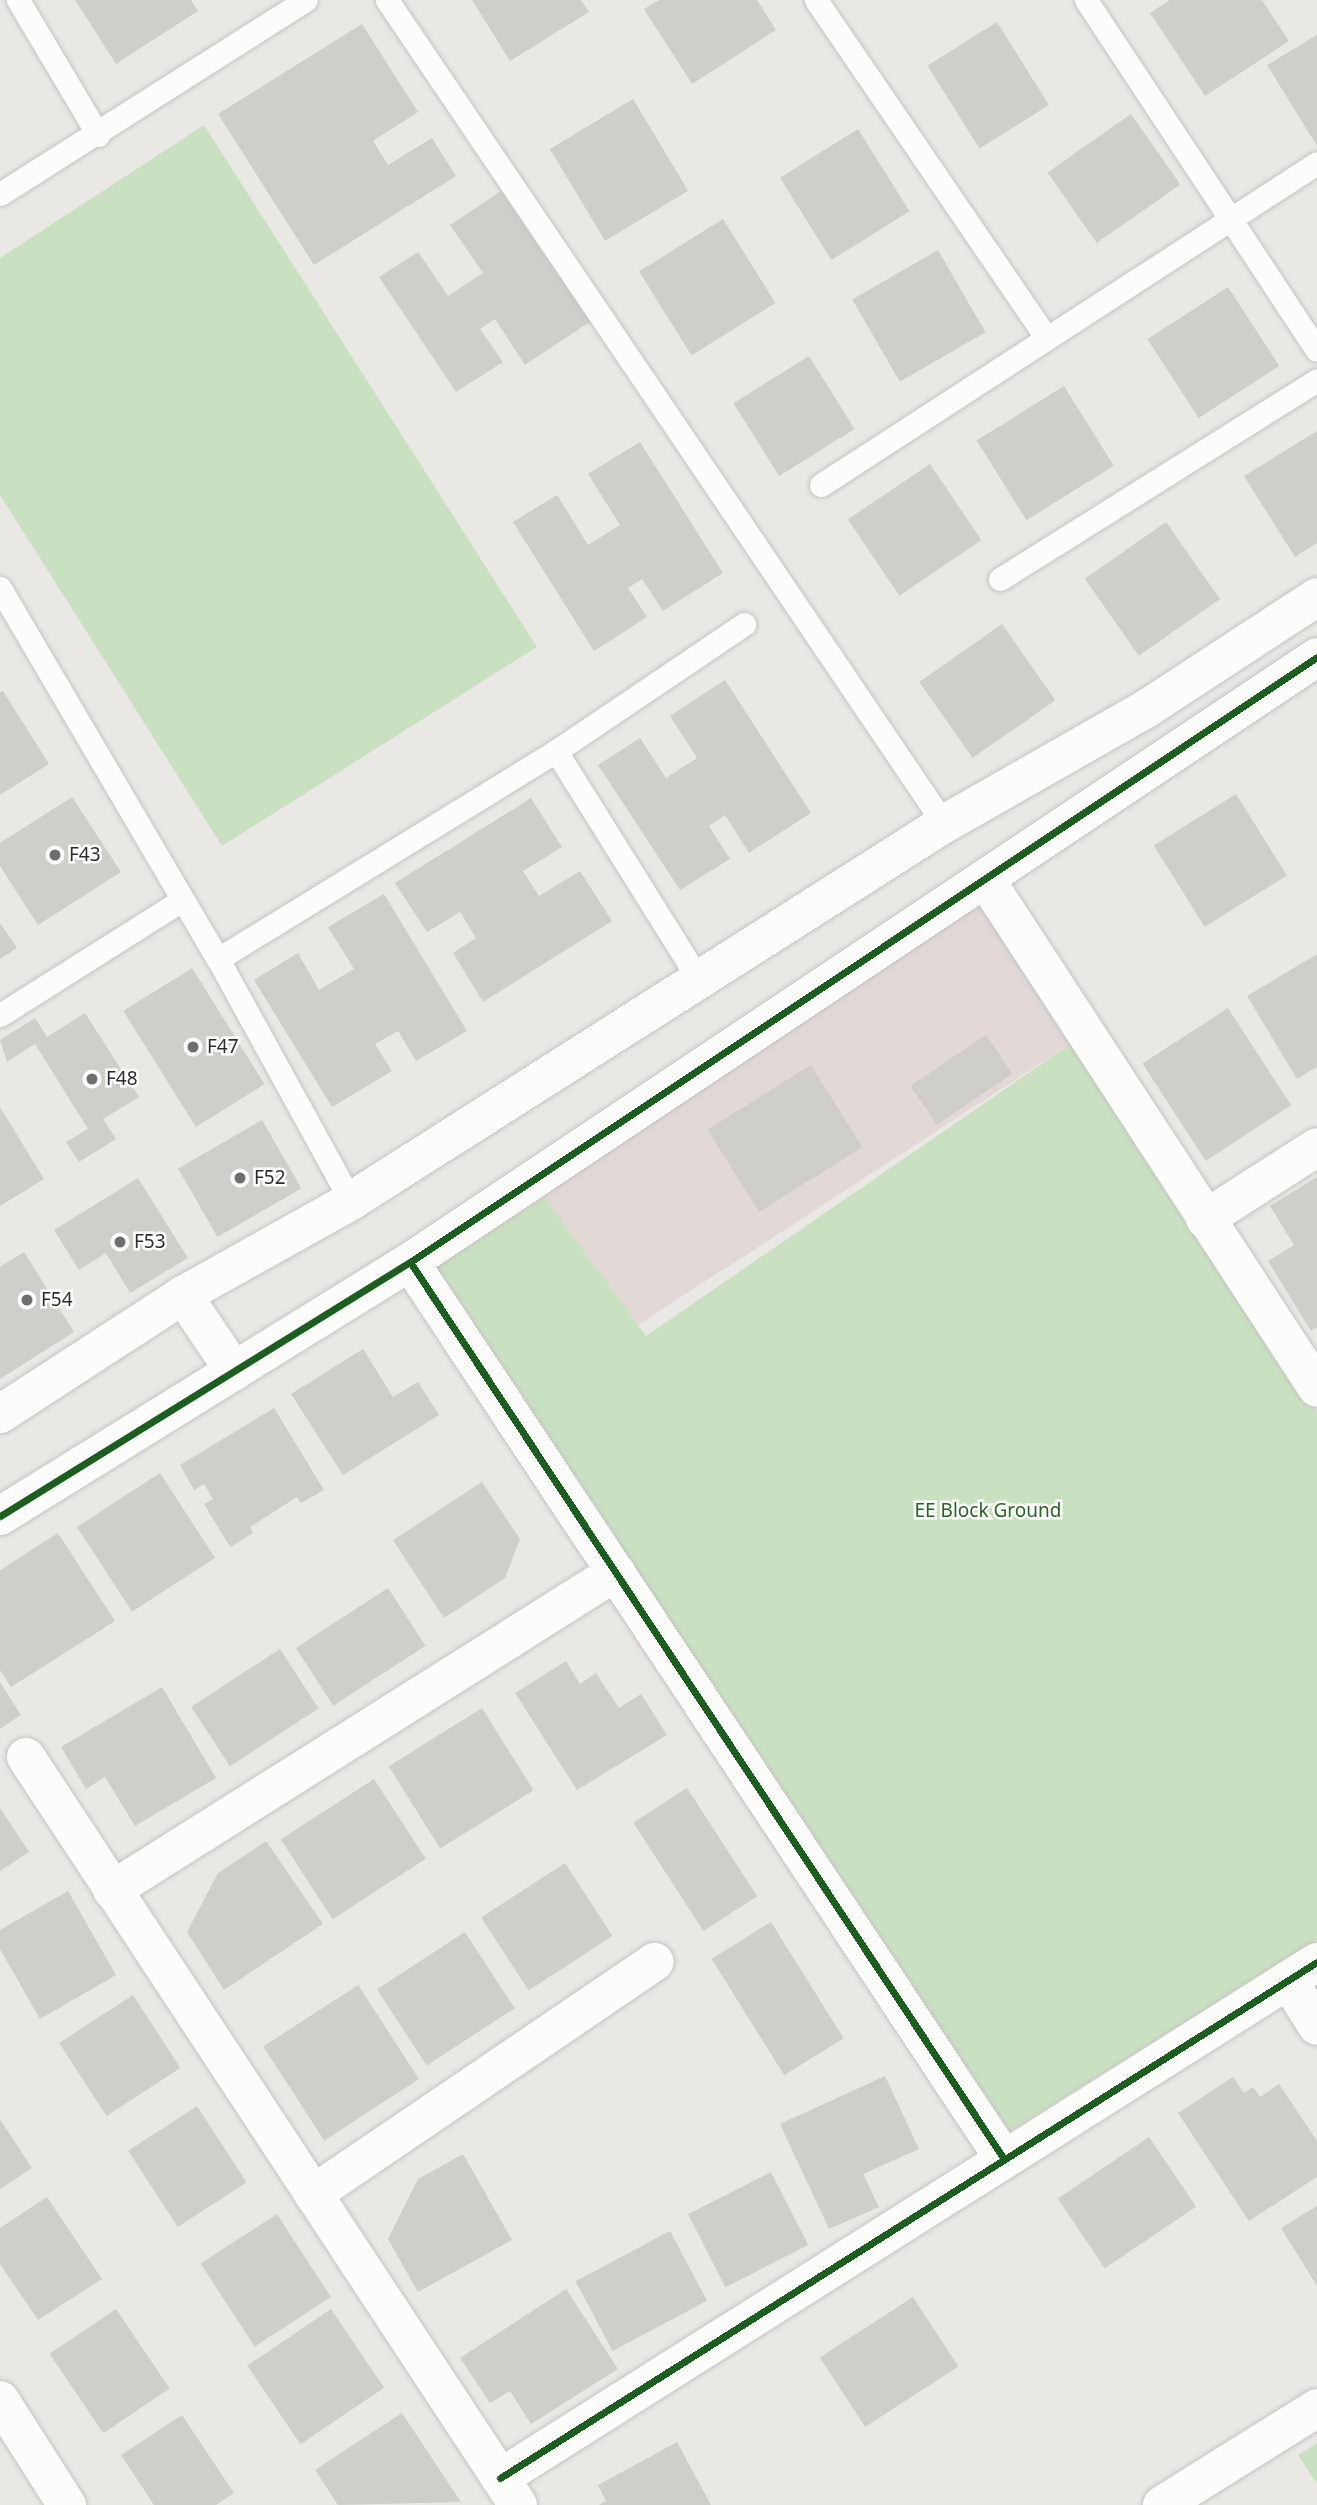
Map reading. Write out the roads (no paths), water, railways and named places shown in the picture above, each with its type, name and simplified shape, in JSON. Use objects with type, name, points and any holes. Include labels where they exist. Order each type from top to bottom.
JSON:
[{"type":"street","points":[[0,1414],[183,1295],[351,1201],[944,824],[1146,709],[1317,597]]},
{"type":"street","points":[[0,1516],[410,1262],[1317,657]]},
{"type":"street","points":[[1146,709],[1175,753]]},
{"type":"street","points":[[986,880],[1317,1388]]},
{"type":"street","points":[[1205,1219],[1317,1147]]},
{"type":"street","points":[[410,1262],[1004,2159]]},
{"type":"street","points":[[183,1295],[234,1371]]},
{"type":"street","points":[[112,1890],[616,1573]]},
{"type":"street","points":[[26,1756],[509,2491],[1004,2159],[1303,1971],[1317,2026]]},
{"type":"street","points":[[313,2194],[655,1962]]},
{"type":"street","points":[[0,2400],[67,2505]]},
{"type":"street","points":[[1162,2505],[1317,2408]]},
{"type":"lane","points":[[18,0],[98,135]]},
{"type":"lane","points":[[0,194],[98,135],[306,0]]},
{"type":"lane","points":[[387,0],[944,824]]},
{"type":"lane","points":[[816,0],[1047,338]]},
{"type":"lane","points":[[1086,0],[1317,351]]},
{"type":"lane","points":[[821,485],[1317,163]]},
{"type":"lane","points":[[999,579],[1317,380]]},
{"type":"lane","points":[[0,588],[218,959],[351,1201]]},
{"type":"lane","points":[[218,959],[556,751],[744,624]]},
{"type":"lane","points":[[556,751],[698,978]]},
{"type":"lane","points":[[0,1015],[182,900]]},
{"type":"place","name":"F43","points":[[55,855]]},
{"type":"place","name":"F47","points":[[193,1047]]},
{"type":"place","name":"F48","points":[[92,1079]]},
{"type":"place","name":"F52","points":[[240,1178]]},
{"type":"place","name":"F53","points":[[120,1242]]},
{"type":"place","name":"F54","points":[[27,1300]]},
{"type":"park label","name":"EE Block Ground","points":[[988,1511]]}]
